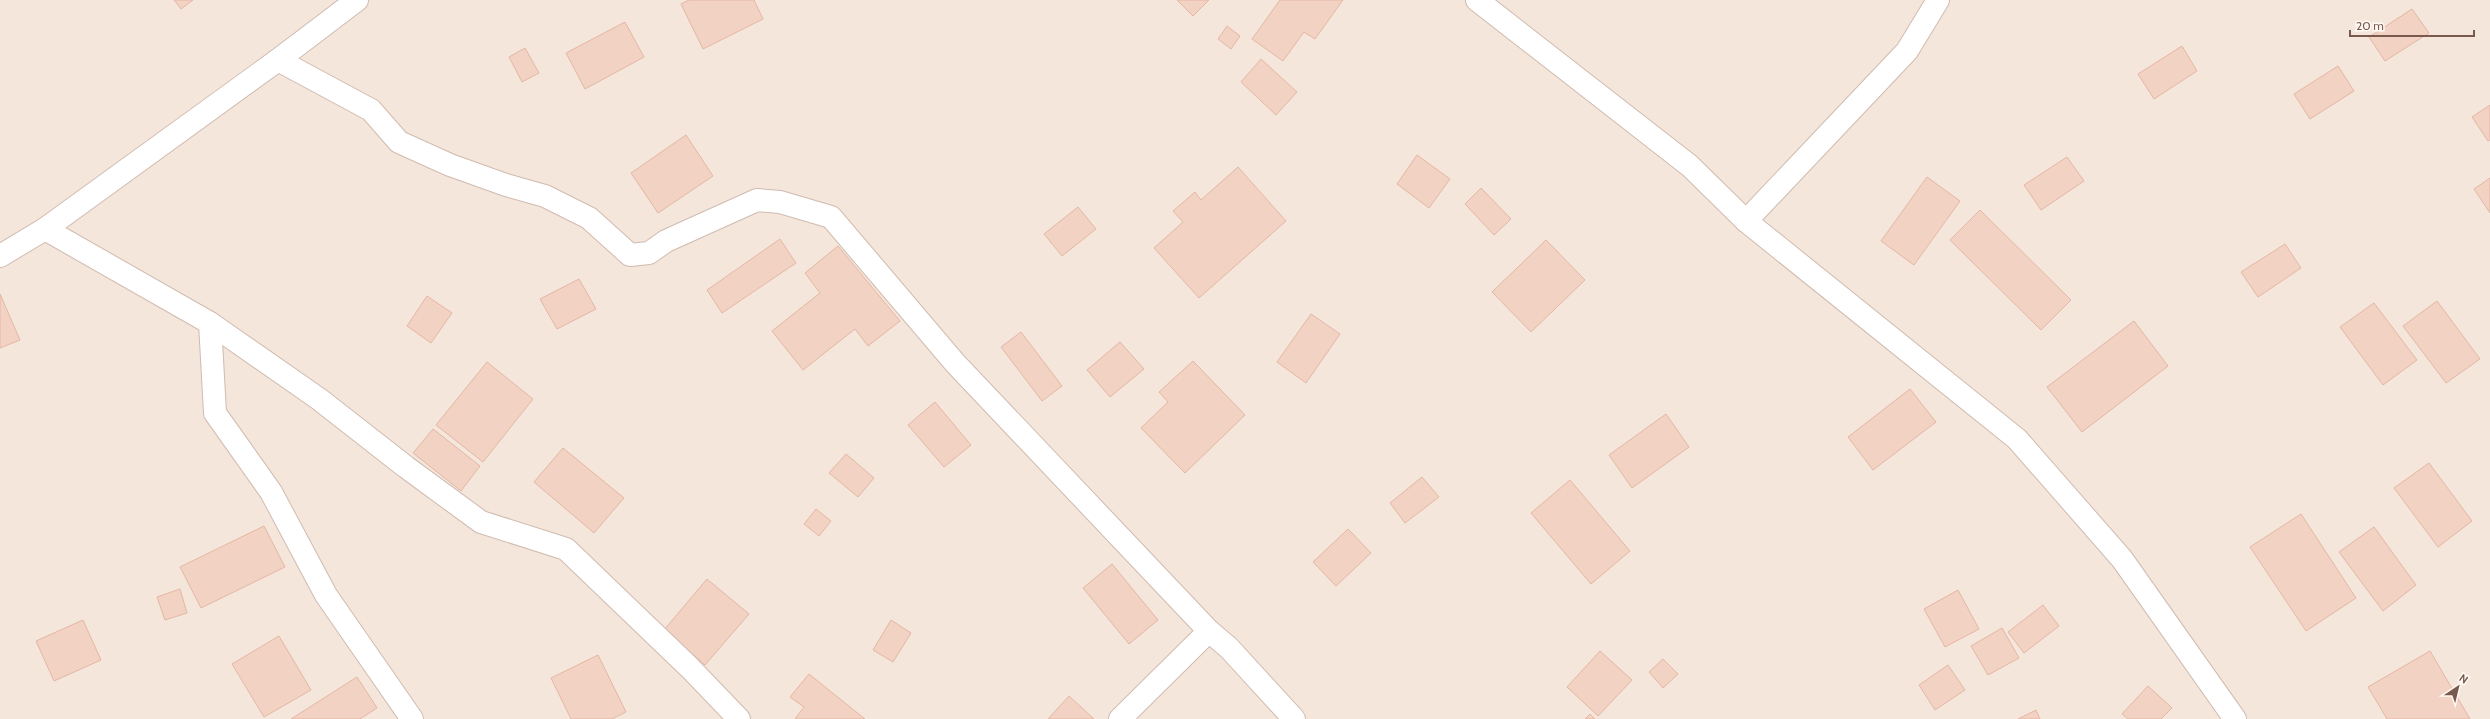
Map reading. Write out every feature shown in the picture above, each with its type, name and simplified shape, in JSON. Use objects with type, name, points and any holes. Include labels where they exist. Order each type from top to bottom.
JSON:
[{"type":"street","points":[[0,256],[45,229],[278,60],[357,0]]},
{"type":"street","points":[[1477,0],[1690,166],[1746,221],[2017,439],[2122,559],[2235,719]]},
{"type":"street","points":[[1746,221],[1907,52],[1938,0]]},
{"type":"street","points":[[278,60],[371,110],[399,142],[450,165],[506,185],[545,196],[589,218],[630,255],[648,253],[666,241],[757,200],[780,202],[831,217],[955,363],[1209,631],[1229,648],[1294,719]]},
{"type":"street","points":[[45,229],[210,323],[319,399],[406,467],[481,522],[566,549],[690,668],[739,719]]},
{"type":"street","points":[[210,323],[215,413],[271,492],[326,595],[412,719]]},
{"type":"street","points":[[1120,719],[1209,631]]},
{"type":"shaded area","points":[[0,0],[2490,0],[2490,719],[0,719]]},
{"type":"building","points":[[174,0],[193,0],[181,9]]},
{"type":"building","points":[[689,0],[754,0],[763,19],[703,49],[681,4]]},
{"type":"building","points":[[1177,0],[1209,0],[1193,16]]},
{"type":"building","points":[[1280,0],[1343,0],[1315,39],[1304,32],[1283,61],[1252,39]]},
{"type":"building","points":[[2412,9],[2429,33],[2385,61],[2369,37]]},
{"type":"building","points":[[625,22],[644,57],[585,89],[566,53]]},
{"type":"building","points":[[1227,26],[1240,36],[1231,49],[1218,39]]},
{"type":"building","points":[[2182,46],[2197,71],[2154,99],[2138,74]]},
{"type":"building","points":[[525,48],[539,73],[522,82],[509,57]]},
{"type":"building","points":[[1261,59],[1297,92],[1276,115],[1241,82]]},
{"type":"building","points":[[2338,66],[2354,91],[2310,119],[2294,94]]},
{"type":"building","points":[[2490,105],[2490,140],[2488,141],[2472,117]]},
{"type":"building","points":[[686,135],[713,176],[658,213],[631,173]]},
{"type":"building","points":[[1417,155],[1450,179],[1429,208],[1397,184]]},
{"type":"building","points":[[2067,157],[2084,181],[2041,210],[2024,185]]},
{"type":"building","points":[[1238,167],[1286,221],[1199,298],[1154,248],[1183,222],[1173,211],[1195,192],[1201,200]]},
{"type":"building","points":[[1927,177],[1960,201],[1914,265],[1881,241]]},
{"type":"building","points":[[2490,178],[2490,213],[2474,189]]},
{"type":"building","points":[[1481,188],[1511,219],[1494,235],[1465,204]]},
{"type":"building","points":[[1078,207],[1096,229],[1062,256],[1044,234]]},
{"type":"building","points":[[1980,210],[2071,300],[2041,330],[1950,240]]},
{"type":"building","points":[[780,239],[796,263],[722,313],[707,290]]},
{"type":"building","points":[[1546,240],[1585,280],[1531,332],[1492,292]]},
{"type":"building","points":[[2285,244],[2301,268],[2258,297],[2241,272]]},
{"type":"building","points":[[838,246],[900,321],[868,346],[855,329],[803,370],[772,331],[820,293],[805,273]]},
{"type":"building","points":[[579,279],[596,309],[557,329],[540,299]]},
{"type":"building","points":[[0,294],[20,340],[0,348]]},
{"type":"building","points":[[427,296],[452,313],[431,343],[407,326]]},
{"type":"building","points":[[2437,301],[2480,359],[2446,383],[2403,326]]},
{"type":"building","points":[[2374,303],[2417,360],[2383,385],[2340,327]]},
{"type":"building","points":[[1311,314],[1340,334],[1306,383],[1277,362]]},
{"type":"building","points":[[2134,321],[2168,366],[2082,432],[2047,387]]},
{"type":"building","points":[[1021,332],[1062,386],[1042,401],[1001,347]]},
{"type":"building","points":[[1120,342],[1144,369],[1110,397],[1087,370]]},
{"type":"building","points":[[1193,361],[1245,415],[1185,473],[1141,428],[1168,402],[1159,392]]},
{"type":"building","points":[[487,362],[533,399],[483,462],[436,425]]},
{"type":"building","points":[[1910,389],[1936,422],[1873,470],[1848,437]]},
{"type":"building","points":[[935,402],[971,445],[944,467],[908,425]]},
{"type":"building","points":[[1666,414],[1689,447],[1632,488],[1609,455]]},
{"type":"building","points":[[433,429],[480,466],[461,491],[413,453]]},
{"type":"building","points":[[563,448],[624,498],[594,533],[534,482]]},
{"type":"building","points":[[846,454],[874,478],[858,497],[829,473]]},
{"type":"building","points":[[2429,463],[2472,521],[2438,547],[2394,488]]},
{"type":"building","points":[[1422,477],[1439,497],[1405,523],[1390,503]]},
{"type":"building","points":[[1570,480],[1630,551],[1591,584],[1531,513]]},
{"type":"building","points":[[816,509],[831,521],[819,536],[804,524]]},
{"type":"building","points":[[2301,514],[2356,598],[2306,631],[2250,547]]},
{"type":"building","points":[[264,526],[285,567],[201,608],[180,567]]},
{"type":"building","points":[[2374,527],[2416,585],[2383,611],[2339,552]]},
{"type":"building","points":[[1348,529],[1371,553],[1336,586],[1313,562]]},
{"type":"building","points":[[1112,564],[1158,620],[1129,644],[1083,588]]},
{"type":"building","points":[[707,579],[749,614],[705,665],[664,630]]},
{"type":"building","points":[[180,589],[187,613],[165,620],[157,597]]},
{"type":"building","points":[[1958,590],[1979,629],[1945,647],[1924,609]]},
{"type":"building","points":[[2043,605],[2059,626],[2024,653],[2008,632]]},
{"type":"building","points":[[83,620],[101,660],[54,681],[36,641]]},
{"type":"building","points":[[891,620],[911,633],[893,662],[873,650]]},
{"type":"building","points":[[2002,628],[2019,658],[1988,675],[1971,646]]},
{"type":"building","points":[[279,636],[311,690],[264,717],[232,664]]},
{"type":"building","points":[[1600,651],[1632,680],[1598,716],[1567,687]]},
{"type":"building","points":[[2430,651],[2470,719],[2387,719],[2368,687]]},
{"type":"building","points":[[598,655],[626,712],[612,719],[571,719],[551,678]]},
{"type":"building","points":[[1663,659],[1678,674],[1663,688],[1649,672]]},
{"type":"building","points":[[1948,665],[1965,690],[1935,710],[1919,685]]},
{"type":"building","points":[[809,674],[865,719],[795,719],[804,707],[790,697]]},
{"type":"building","points":[[357,677],[377,708],[360,719],[291,719]]},
{"type":"building","points":[[2148,686],[2172,708],[2161,719],[2128,719],[2122,714]]},
{"type":"building","points":[[1069,696],[1094,719],[1048,719]]},
{"type":"building","points":[[2036,710],[2040,719],[2018,719]]},
{"type":"building","points":[[1590,714],[1595,719],[1585,719]]}]
